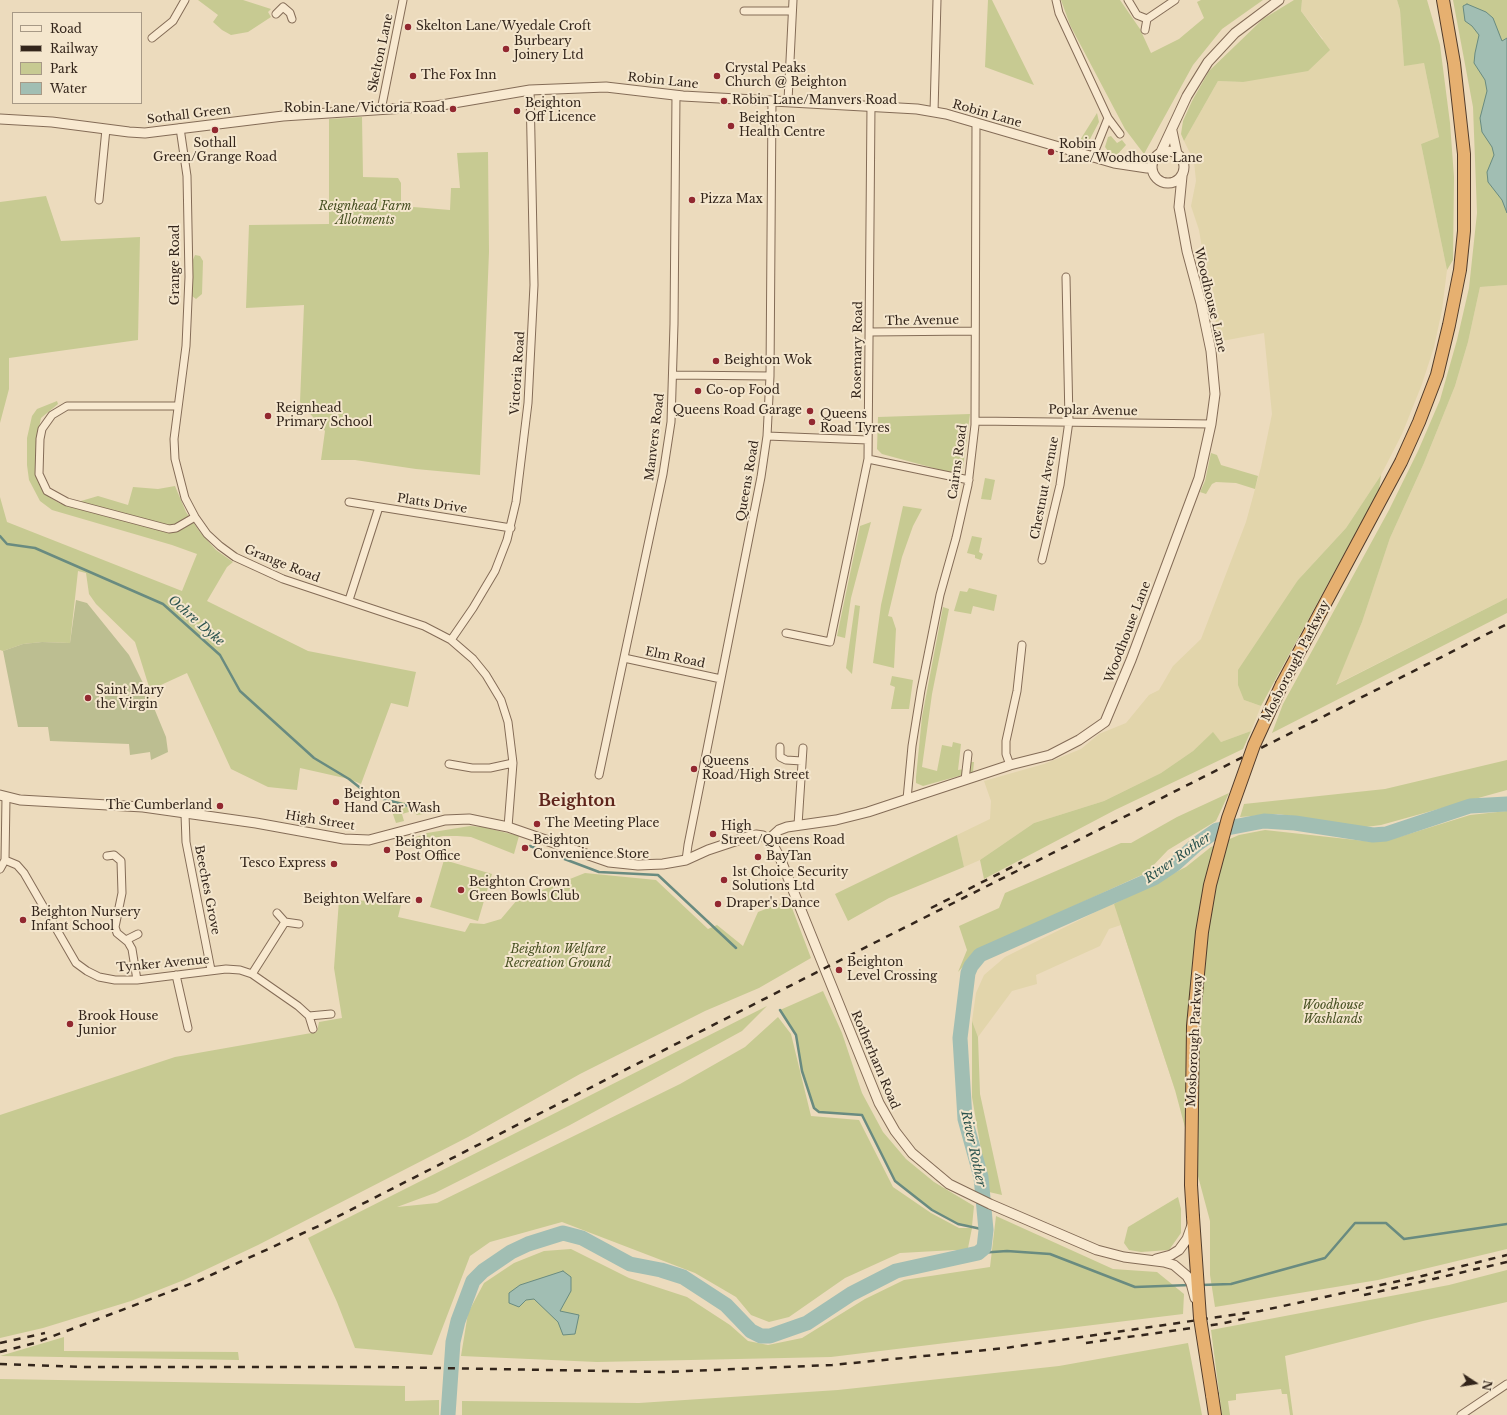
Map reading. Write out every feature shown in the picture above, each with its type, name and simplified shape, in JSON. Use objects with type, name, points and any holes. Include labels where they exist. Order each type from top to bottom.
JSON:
[{"type":"highway","name":"Mosborough Parkway","points":[[1437,0],[1447,24]]},
{"type":"highway","name":"Mosborough Parkway","points":[[1215,1415],[1194,1284],[1191,1185],[1193,1026],[1202,932],[1210,885],[1228,818],[1254,745],[1282,684],[1401,462],[1419,422],[1439,368],[1460,270],[1465,195],[1464,154],[1460,108],[1443,0]]},
{"type":"street","points":[[152,38],[173,20],[185,0]]},
{"type":"street","points":[[276,14],[289,0]]},
{"type":"street","name":"Skelton Lane","points":[[381,110],[403,0]]},
{"type":"street","points":[[788,101],[793,0]]},
{"type":"street","points":[[934,112],[937,0]]},
{"type":"street","points":[[1056,0],[1059,13],[1108,118],[1120,134]]},
{"type":"street","points":[[1128,0],[1137,15],[1147,19]]},
{"type":"street","points":[[1147,19],[1175,0]]},
{"type":"street","points":[[1172,131],[1177,154],[1184,163],[1182,176],[1178,180],[1169,183],[1159,180],[1155,176],[1152,167],[1172,131],[1187,96],[1208,62],[1235,33],[1278,0]]},
{"type":"street","points":[[284,7],[290,13],[292,19]]},
{"type":"street","points":[[744,11],[792,11]]},
{"type":"street","points":[[1146,30],[1147,19]]},
{"type":"street","name":"Robin Lane","points":[[381,110],[436,106],[530,90],[606,87],[676,95],[871,105],[934,112],[1092,158],[1127,166],[1152,167]]},
{"type":"street","name":"Victoria Road","points":[[451,640],[486,589],[503,551],[511,528],[516,502],[528,403],[533,293],[530,90]]},
{"type":"street","name":"Manvers Road","points":[[599,775],[663,474],[671,422],[673,375],[676,95]]},
{"type":"street","name":"Queens Road","points":[[686,860],[761,477],[767,436],[770,376],[772,101]]},
{"type":"street","name":"Rosemary Road","points":[[786,633],[830,642],[868,459],[871,105]]},
{"type":"street","name":"Sothall Green","points":[[0,119],[52,122],[145,133],[283,116],[381,110]]},
{"type":"street","points":[[1092,158],[1108,118]]},
{"type":"street","name":"Cairns Road","points":[[907,799],[912,746],[921,690],[940,595],[956,538],[969,480],[976,421],[976,123]]},
{"type":"street","name":"Grange Road","points":[[180,128],[187,176],[189,277],[186,346],[177,406],[174,439],[175,459],[185,498],[195,517],[220,546],[250,565],[283,579],[413,622],[451,640],[477,664],[486,675],[501,700],[508,722],[513,763],[508,827]]},
{"type":"street","points":[[99,200],[106,129]]},
{"type":"street","points":[[1160,154],[1169,151],[1177,154]]},
{"type":"street","name":"Woodhouse Lane","points":[[768,840],[782,829],[798,825],[836,820],[907,799],[1010,765],[1050,755],[1079,740],[1105,722],[1133,653],[1199,478],[1211,424],[1215,394],[1211,351],[1201,303],[1187,251],[1179,200],[1182,176]]},
{"type":"street","name":"Woodhouse Lane","points":[[1169,183],[1179,200]]},
{"type":"street","name":"Chestnut Avenue","points":[[1042,560],[1060,485],[1069,421],[1066,277]]},
{"type":"street","name":"The Avenue","points":[[870,332],[975,331]]},
{"type":"street","points":[[673,375],[770,376]]},
{"type":"street","points":[[177,406],[67,406],[52,415],[42,429],[39,474],[48,491],[67,502],[169,529],[176,528],[195,517]]},
{"type":"street","name":"Poplar Avenue","points":[[976,421],[1211,424]]},
{"type":"street","points":[[767,436],[868,440]]},
{"type":"street","points":[[868,459],[969,480]]},
{"type":"street","name":"Platts Drive","points":[[349,502],[511,528]]},
{"type":"street","points":[[348,600],[378,507]]},
{"type":"street","points":[[1010,765],[1006,754],[1006,741],[1017,691],[1022,645]]},
{"type":"street","name":"Elm Road","points":[[624,658],[721,679]]},
{"type":"street","points":[[780,747],[780,757],[786,760],[802,761]]},
{"type":"street","points":[[798,825],[803,748]]},
{"type":"street","points":[[965,780],[968,754]]},
{"type":"street","points":[[449,764],[472,768],[490,768],[513,763]]},
{"type":"street","points":[[0,869],[5,860],[3,797]]},
{"type":"street","name":"High Street","points":[[3,797],[128,806],[256,823],[344,839],[369,840],[445,820],[469,819],[508,827],[609,862],[638,865],[663,864],[686,860],[708,850],[750,836],[760,836],[768,840]]},
{"type":"street","name":"Beeches Grove","points":[[185,814],[186,842],[211,970]]},
{"type":"street","name":"Rotherham Road","points":[[768,840],[773,845],[780,858],[887,1118],[904,1143],[919,1159],[944,1181],[970,1195],[1097,1250],[1124,1258],[1149,1260]]},
{"type":"street","points":[[107,856],[114,855],[121,861],[122,893],[115,927],[117,933],[126,940],[132,949],[136,980]]},
{"type":"street","name":"Tynker Avenue","points":[[5,860],[17,865],[24,873],[76,963],[99,977],[115,980],[136,980],[226,969],[252,974],[274,987],[309,1016]]},
{"type":"street","points":[[277,913],[285,922],[299,924]]},
{"type":"street","points":[[252,974],[285,922]]},
{"type":"street","points":[[126,940],[138,934]]},
{"type":"street","points":[[176,975],[188,1028]]},
{"type":"street","points":[[313,1029],[309,1016],[331,1014]]},
{"type":"street","points":[[1149,1260],[1171,1255],[1179,1250],[1189,1235],[1193,1217]]},
{"type":"street","points":[[1149,1260],[1164,1262],[1174,1266],[1185,1273],[1194,1284]]},
{"type":"street","points":[[1461,1415],[1507,1384]]},
{"type":"shaded area","points":[[1302,0],[1397,0],[1400,10],[1404,65],[1424,63],[1439,137],[1421,144],[1447,270],[1442,310],[1434,347],[1422,384],[1402,434],[1381,475],[1346,528],[1298,580],[1244,700],[1261,706],[1251,731],[1221,742],[1213,733],[1193,751],[1161,773],[1104,801],[1034,823],[980,860],[964,867],[957,835],[990,819],[991,801],[984,781],[1044,764],[1081,749],[1099,734],[1126,723],[1149,695],[1159,690],[1173,666],[1201,639],[1246,522],[1261,467],[1272,414],[1264,333],[1217,342],[1214,294],[1206,272],[1199,230],[1191,206],[1196,181],[1194,161],[1184,141],[1218,81],[1243,82],[1323,39],[1301,11]]},
{"type":"shaded area","points":[[1507,285],[1507,598],[1335,685],[1362,622],[1390,538],[1424,463],[1455,386],[1468,342],[1480,287]]},
{"type":"shaded area","points":[[1211,847],[1175,1090],[1121,925],[1109,929],[1100,946],[1036,975],[1037,984],[1012,991],[978,1037],[972,1021],[976,993],[984,975],[1005,957],[1186,867]]},
{"type":"green space","points":[[198,0],[243,0],[271,9],[268,12],[271,17],[248,32],[231,35],[222,30],[213,22],[218,15]]},
{"type":"green space","points":[[988,0],[992,0],[1034,85],[985,67]]},
{"type":"green space","points":[[1061,0],[1120,0],[1140,29],[1151,53],[1179,39],[1204,18],[1197,2],[1201,0],[1263,0],[1222,29],[1193,65],[1144,154],[1125,129],[1070,25]]},
{"type":"green space","points":[[1294,0],[1302,0],[1301,11],[1330,50],[1308,71],[1243,82],[1218,81],[1184,141],[1181,134],[1183,121],[1192,101],[1209,71],[1263,19]]},
{"type":"green space","points":[[1397,0],[1427,0],[1440,45],[1450,123],[1454,177],[1453,260],[1447,270],[1421,144],[1439,137],[1424,63],[1404,66],[1400,10]]},
{"type":"green space","points":[[1453,0],[1507,0],[1507,285],[1480,287],[1468,342],[1455,386],[1424,463],[1390,538],[1362,622],[1336,685],[1507,598],[1507,613],[1272,733],[1283,704],[1389,510],[1418,451],[1440,400],[1457,340],[1469,288],[1477,213],[1473,107]]},
{"type":"green space","points":[[1097,113],[1099,122],[1090,139],[1087,142],[1077,145]]},
{"type":"green space","name":"Reignhead Farm Allotments","points":[[362,117],[363,177],[398,178],[401,183],[401,206],[450,210],[451,188],[460,188],[457,153],[488,152],[489,252],[480,475],[416,469],[355,460],[321,460],[325,431],[300,402],[304,305],[246,308],[249,225],[329,224],[329,119]]},
{"type":"green space","points":[[1111,136],[1117,143],[1122,140],[1126,145],[1116,156],[1112,156],[1105,147],[1108,137]]},
{"type":"green space","points":[[46,196],[61,241],[140,237],[138,340],[9,358],[9,389],[0,423],[0,202]]},
{"type":"green space","points":[[195,255],[200,256],[203,261],[202,294],[196,299],[192,296],[192,262]]},
{"type":"green space","points":[[57,401],[58,404],[41,418],[36,443],[37,479],[49,497],[59,503],[78,508],[81,501],[98,496],[128,505],[133,487],[158,489],[175,486],[186,512],[200,532],[216,550],[233,562],[227,567],[207,601],[308,651],[416,672],[408,707],[391,703],[361,784],[349,779],[300,768],[297,790],[268,787],[231,769],[187,673],[150,690],[135,642],[96,604],[89,594],[86,573],[78,571],[70,643],[42,642],[23,644],[3,651],[0,650],[0,497],[7,522],[182,591],[197,554],[172,545],[52,510],[40,501],[29,480],[27,465],[27,438],[32,416],[37,409]]},
{"type":"green space","points":[[970,414],[963,468],[958,472],[952,473],[882,454],[877,449],[878,417]]},
{"type":"green space","points":[[1211,453],[1217,455],[1221,465],[1258,476],[1255,489],[1236,483],[1216,482],[1212,484],[1206,494],[1200,492],[1205,481]]},
{"type":"green space","points":[[1381,475],[1379,490],[1261,706],[1244,700],[1238,685],[1238,670],[1298,580],[1346,528]]},
{"type":"green space","points":[[985,478],[995,480],[991,500],[981,499]]},
{"type":"green space","points":[[903,506],[922,509],[913,526],[902,557],[888,616],[892,617],[896,629],[894,668],[873,663],[881,605]]},
{"type":"green space","points":[[871,522],[851,598],[845,638],[837,636],[860,526]]},
{"type":"green space","points":[[972,536],[982,538],[979,552],[983,554],[981,560],[975,558],[975,555],[967,553]]},
{"type":"green space","points":[[969,588],[997,595],[994,611],[973,606],[971,614],[954,611],[960,591],[967,592]]},
{"type":"green space","points":[[76,600],[87,603],[129,655],[147,691],[166,737],[168,752],[151,760],[150,752],[130,755],[129,744],[50,741],[48,727],[18,727],[3,651],[23,644],[42,642],[70,643]]},
{"type":"green space","points":[[855,605],[860,606],[852,674],[846,668]]},
{"type":"green space","points":[[943,607],[949,609],[932,694],[922,767],[937,771],[942,745],[952,747],[953,742],[961,744],[958,770],[964,769],[965,762],[974,762],[973,772],[923,786],[916,783],[922,717]]},
{"type":"green space","points":[[892,676],[913,680],[909,709],[891,709],[895,687],[890,685]]},
{"type":"green space","points":[[1251,731],[1243,749],[1115,810],[984,879],[980,860],[1034,823],[1104,801],[1161,773],[1193,751],[1213,732],[1221,742]]},
{"type":"green space","points":[[1507,760],[1507,790],[1381,825],[1366,827],[1278,814],[1240,817],[1244,804],[1385,789]]},
{"type":"green space","points":[[1229,793],[1216,821],[1168,850],[1146,873],[980,949],[958,972],[967,950],[959,926],[999,908],[1005,893],[1121,843],[1131,843],[1177,817]]},
{"type":"green space","points":[[388,800],[416,804],[431,810],[429,813],[417,815],[412,811],[402,814],[404,821],[396,823]]},
{"type":"green space","name":"Woodhouse Washlands","points":[[1507,811],[1507,1249],[1378,1280],[1215,1307],[1210,1275],[1210,1221],[1175,1090],[1114,904],[1186,867],[1211,847],[1239,835],[1265,830],[1374,842],[1399,837],[1470,815]]},
{"type":"green space","points":[[470,826],[483,827],[519,836],[514,854],[471,837],[443,836],[410,844],[405,841],[427,833]]},
{"type":"green space","points":[[957,835],[964,867],[889,898],[848,921],[835,894]]},
{"type":"green space","name":"Beighton Crown Green Bowls Club","points":[[444,860],[492,874],[478,921],[430,907]]},
{"type":"green space","name":"Beighton Welfare Recreation Ground","points":[[585,873],[656,880],[708,929],[717,925],[743,946],[758,912],[789,900],[811,958],[759,988],[705,1011],[580,1074],[468,1137],[258,1245],[184,1280],[131,1301],[43,1328],[0,1338],[0,1115],[175,1057],[317,1032],[319,1022],[342,1018],[334,968],[339,900],[378,901],[403,897],[398,917],[465,932],[470,923],[484,924],[501,919],[517,900]]},
{"type":"green space","points":[[823,991],[842,1033],[862,1093],[883,1132],[906,1159],[934,1182],[974,1206],[972,1226],[958,1224],[932,1210],[895,1181],[862,1115],[819,1112],[814,1108],[802,1071],[796,1035],[780,1010]]},
{"type":"green space","points":[[767,1006],[742,1031],[570,1125],[435,1193],[397,1207],[437,1203],[680,1084],[745,1047],[778,1017],[791,1034],[811,1116],[859,1120],[893,1187],[931,1213],[959,1228],[972,1228],[967,1253],[955,1250],[900,1253],[845,1278],[789,1317],[769,1322],[751,1315],[736,1297],[695,1273],[562,1222],[490,1242],[470,1256],[432,1355],[355,1348],[337,1302],[308,1238]]},
{"type":"green space","points":[[972,1021],[978,1037],[980,1094],[1002,1195],[989,1192],[980,1144],[972,1097]]},
{"type":"green space","points":[[1178,1197],[1181,1209],[1181,1233],[1169,1250],[1141,1252],[1129,1250],[1124,1243],[1128,1227]]},
{"type":"green space","points":[[996,1216],[1113,1269],[1157,1272],[1184,1294],[1183,1314],[831,1357],[597,1362],[461,1356],[468,1313],[484,1283],[514,1263],[544,1251],[571,1249],[629,1278],[687,1297],[730,1325],[748,1341],[768,1345],[802,1338],[865,1299],[904,1280],[990,1267]]},
{"type":"green space","points":[[1507,1270],[1507,1302],[1423,1321],[1285,1356],[1293,1415],[1290,1415],[1287,1394],[1282,1394],[1281,1389],[1236,1394],[1236,1400],[1228,1401],[1230,1415],[1222,1415],[1211,1330],[1449,1285]]},
{"type":"green space","points":[[64,1337],[64,1351],[238,1352],[239,1360],[0,1356]]},
{"type":"green space","points":[[1188,1343],[1202,1415],[462,1415],[462,1401],[639,1403],[838,1390],[1059,1366]]},
{"type":"green space","points":[[0,1379],[405,1386],[405,1401],[439,1400],[439,1415],[0,1415]]},
{"type":"water","points":[[1467,4],[1486,12],[1493,18],[1502,41],[1507,38],[1507,213],[1502,200],[1488,182],[1487,172],[1494,155],[1492,147],[1482,132],[1480,118],[1487,91],[1485,80],[1474,63],[1479,35],[1472,26],[1465,21],[1463,6]]},
{"type":"water","points":[[563,1271],[571,1277],[571,1291],[560,1311],[579,1315],[575,1334],[563,1335],[558,1322],[534,1299],[526,1300],[519,1307],[509,1303],[509,1293],[520,1285]]},
{"type":"waterway","name":"Ochre Dyke","points":[[0,536],[7,544],[35,548],[163,604],[220,655],[240,691],[314,758],[349,779],[369,795],[431,812]]},
{"type":"waterway","name":"River Rother","points":[[448,1415],[453,1342],[458,1321],[473,1281],[483,1271],[511,1252],[528,1244],[563,1233],[582,1238],[630,1264],[661,1270],[683,1277],[726,1305],[751,1331],[761,1336],[770,1336],[807,1323],[851,1294],[896,1271],[978,1253],[984,1248],[986,1230],[981,1177],[965,1119],[960,1038],[968,973],[971,966],[980,955],[1154,878],[1175,864],[1197,844],[1217,830],[1264,821],[1295,823],[1373,835],[1386,834],[1470,806],[1507,804]]},
{"type":"waterway","name":"Ochre Dyke","points":[[530,846],[599,872],[658,875],[736,948]]},
{"type":"waterway","name":"Ochre Dyke","points":[[780,1010],[796,1035],[802,1071],[814,1108],[819,1112],[862,1115],[895,1181],[932,1210],[958,1224],[986,1230]]},
{"type":"waterway","points":[[1201,1285],[1231,1284],[1325,1258],[1355,1223],[1386,1223],[1404,1239],[1507,1224]]},
{"type":"waterway","points":[[978,1253],[1007,1251],[1050,1254],[1135,1287],[1190,1285]]},
{"type":"railway","points":[[0,1352],[35,1343],[198,1281],[323,1224],[876,942],[1507,624]]},
{"type":"railway","points":[[931,908],[1022,862]]},
{"type":"railway","points":[[0,1364],[87,1367],[383,1367],[664,1372],[832,1365],[1006,1348],[1260,1311],[1422,1276],[1507,1255]]},
{"type":"railway","points":[[1364,1295],[1507,1262]]},
{"type":"railway","points":[[1086,1343],[1220,1324],[1248,1318]]},
{"type":"railway","points":[[0,1343],[45,1333]]},
{"type":"place","name":"Skelton Lane/Wyedale Croft","points":[[408,27]]},
{"type":"place","name":"Burbeary Joinery Ltd","points":[[506,49]]},
{"type":"place","name":"The Fox Inn","points":[[413,76]]},
{"type":"place","name":"Crystal Peaks Church @ Beighton","points":[[717,76]]},
{"type":"place","name":"Robin Lane/Manvers Road","points":[[724,101]]},
{"type":"place","name":"Robin Lane/Victoria Road","points":[[453,109]]},
{"type":"place","name":"Beighton Off Licence","points":[[517,111]]},
{"type":"place","name":"Beighton Health Centre","points":[[731,126]]},
{"type":"place","name":"Sothall Green/Grange Road","points":[[215,130]]},
{"type":"place","name":"Robin Lane/Woodhouse Lane","points":[[1051,152]]},
{"type":"place","name":"Pizza Max","points":[[692,200]]},
{"type":"place","name":"Beighton Wok","points":[[716,361]]},
{"type":"place","name":"Co-op Food","points":[[698,391]]},
{"type":"place","name":"Queens Road Garage","points":[[810,411]]},
{"type":"place","name":"Reignhead Primary School","points":[[268,416]]},
{"type":"place","name":"Queens Road Tyres","points":[[812,422]]},
{"type":"place","name":"Saint Mary the Virgin","points":[[88,698]]},
{"type":"place","name":"Queens Road/High Street","points":[[694,769]]},
{"type":"place","name":"Beighton Hand Car Wash","points":[[336,802]]},
{"type":"place","name":"The Cumberland","points":[[220,806]]},
{"type":"place","name":"The Meeting Place","points":[[537,824]]},
{"type":"place","name":"High Street/Queens Road","points":[[713,834]]},
{"type":"place","name":"Beighton Convenience Store","points":[[525,848]]},
{"type":"place","name":"Beighton Post Office","points":[[387,850]]},
{"type":"place","name":"BayTan","points":[[758,857]]},
{"type":"place","name":"Tesco Express","points":[[334,864]]},
{"type":"place","name":"1st Choice Security Solutions Ltd","points":[[724,880]]},
{"type":"place","name":"Beighton Crown Green Bowls Club","points":[[461,890]]},
{"type":"place","name":"Beighton Welfare","points":[[419,900]]},
{"type":"place","name":"Draper's Dance","points":[[718,904]]},
{"type":"place","name":"Beighton Nursery Infant School","points":[[23,920]]},
{"type":"place","name":"Beighton Level Crossing","points":[[839,970]]},
{"type":"place","name":"Brook House Junior","points":[[70,1024]]},
{"type":"district","name":"Beighton","points":[[577,801]]}]
